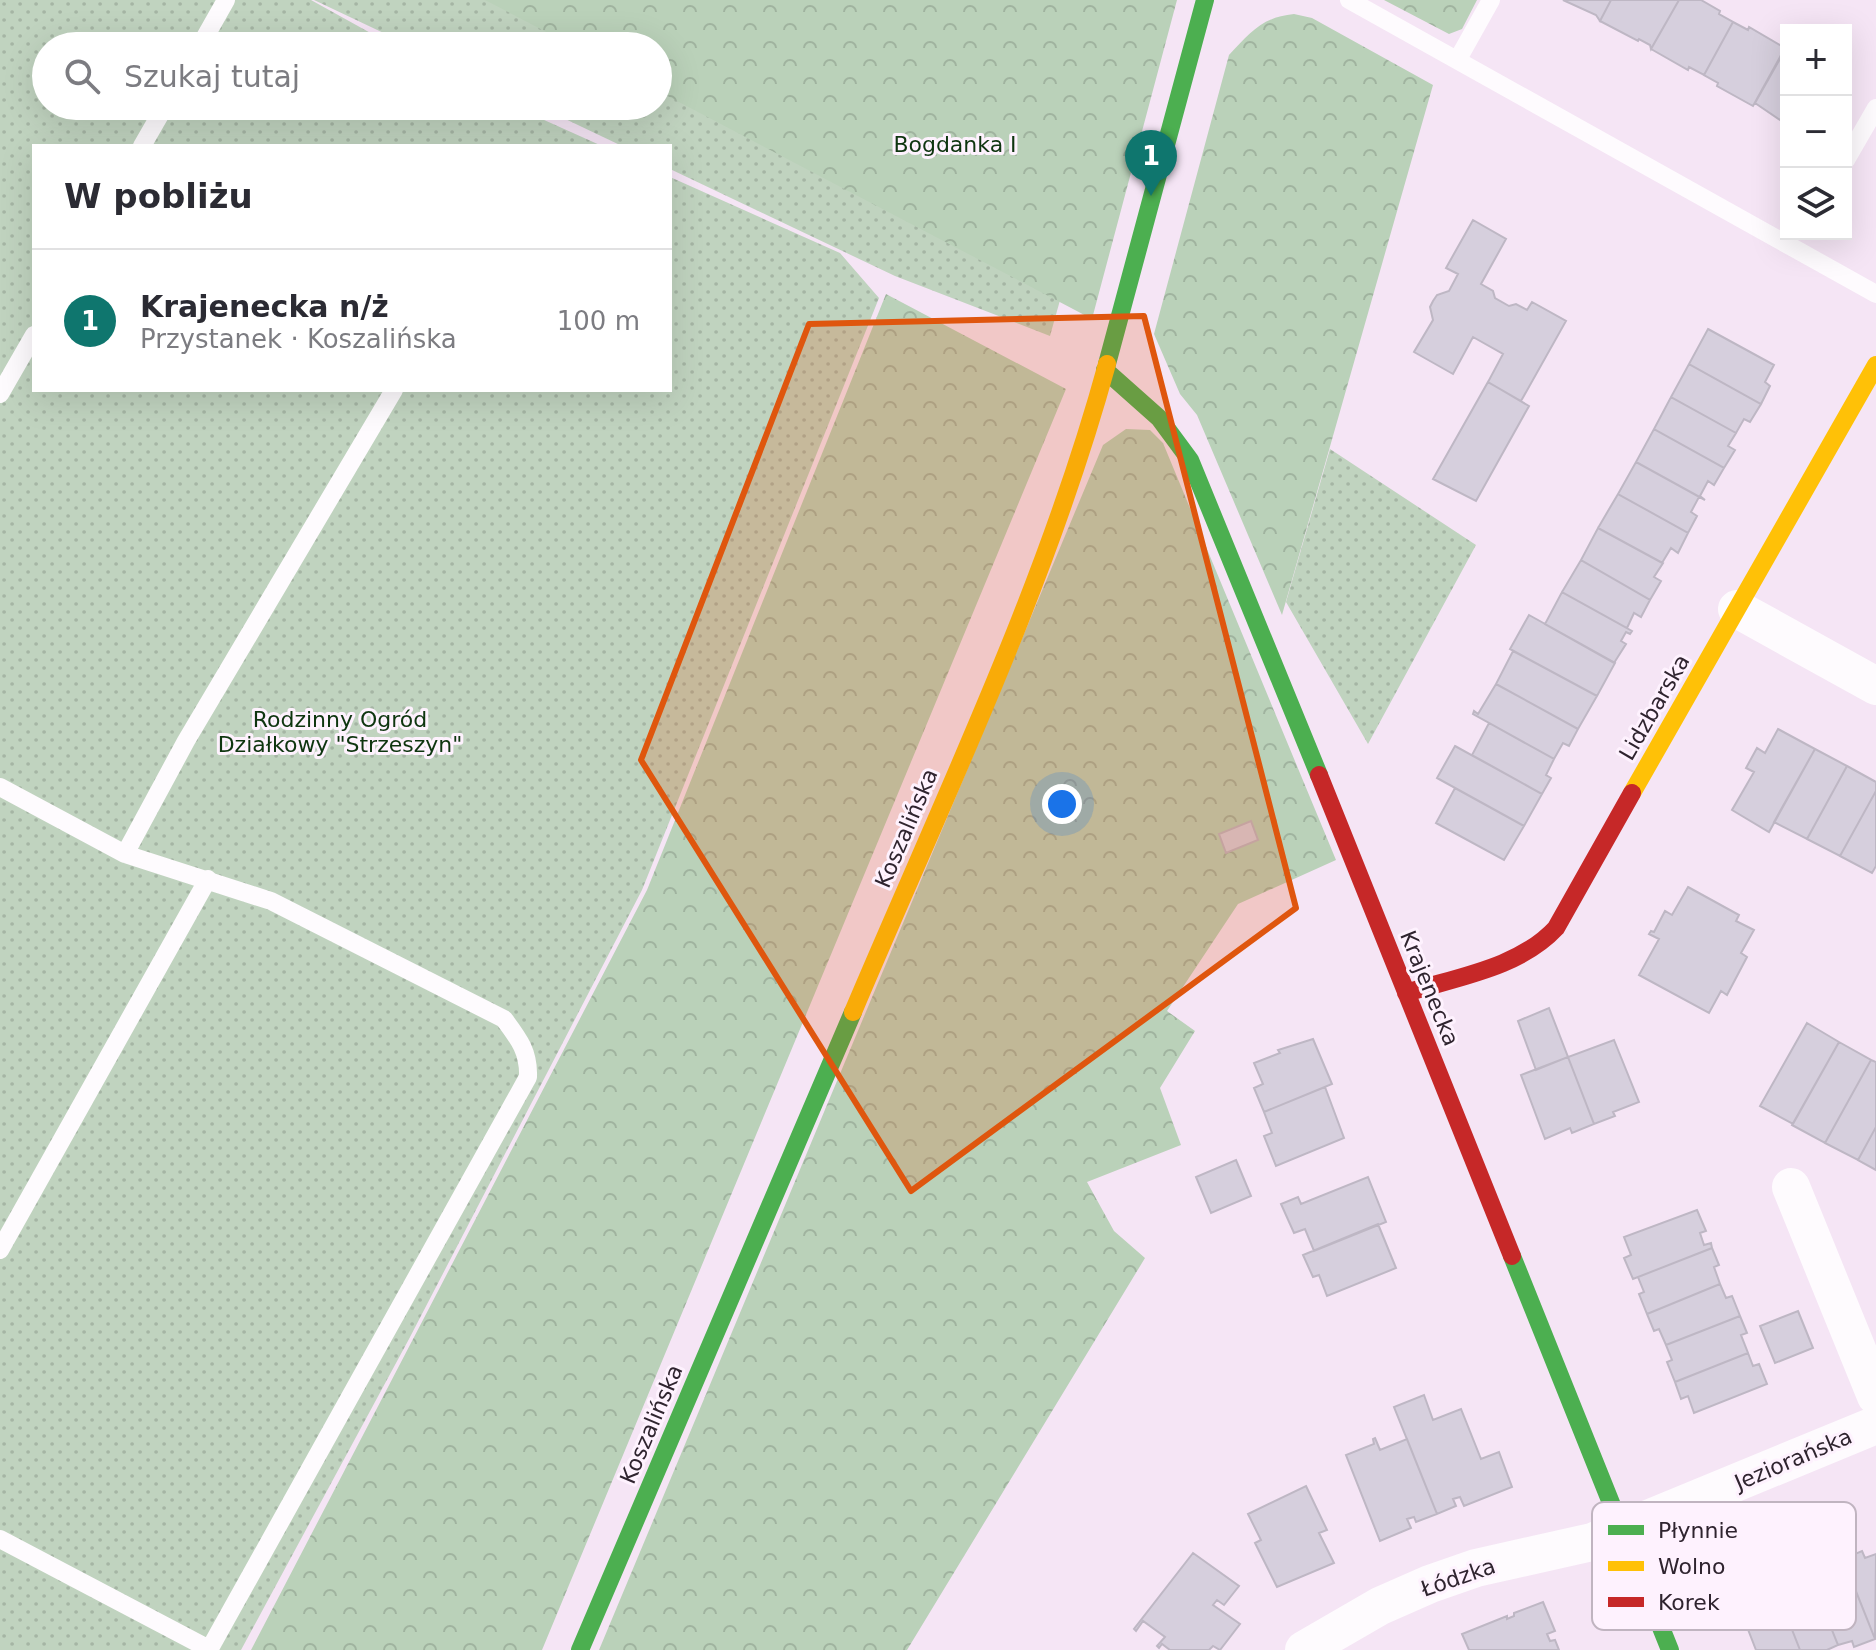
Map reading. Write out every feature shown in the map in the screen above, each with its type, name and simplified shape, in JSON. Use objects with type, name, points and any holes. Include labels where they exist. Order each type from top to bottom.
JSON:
[{"type":"street","name":"Koszalińska","points":[[580,1650],[1008,648],[1076,468],[1205,0]]},
{"type":"street","name":"Lidzbarska","points":[[1406,993],[1517,958],[1542,943],[1556,928],[1876,365]]},
{"type":"street","name":"Krajenecka","points":[[1105,370],[1161,417],[1189,456],[1610,1502]]},
{"type":"street","points":[[1737,609],[1876,686]]},
{"type":"street","points":[[1791,1187],[1876,1396]]},
{"type":"street","name":"Jeziorańska","points":[[1691,1502],[1876,1425]]},
{"type":"street","name":"Łódzka","points":[[1304,1650],[1380,1606],[1430,1584],[1476,1568],[1592,1542]]},
{"type":"street","name":"Krajenecka","points":[[1662,1630],[1670,1650]]},
{"type":"lane","points":[[208,32],[226,0]]},
{"type":"lane","points":[[1349,0],[1799,241],[1876,294]]},
{"type":"lane","points":[[1458,59],[1491,0]]},
{"type":"lane","points":[[1852,150],[1876,108]]},
{"type":"lane","points":[[143,144],[157,120]]},
{"type":"lane","points":[[0,394],[32,338]]},
{"type":"lane","points":[[125,854],[186,741],[393,392]]},
{"type":"lane","points":[[0,787],[125,854],[271,901],[504,1019],[524,1045],[528,1060],[528,1077],[209,1649],[0,1539]]},
{"type":"lane","points":[[0,1250],[208,879]]},
{"type":"highlighted area","points":[[1144,316],[1296,908],[911,1191],[641,760],[809,324]]},
{"type":"green space","name":"Rodzinny Ogród Działkowy \"Strzeszyn\"","points":[[0,0],[311,0],[369,32],[32,32],[32,120],[544,120],[598,144],[32,144],[32,392],[672,392],[672,178],[840,253],[879,298],[642,890],[409,1339],[241,1650],[0,1650]]},
{"type":"green space","name":"Bogdanka I","points":[[314,0],[1144,0],[1050,336],[895,276],[672,170],[672,144],[618,144],[567,120],[672,120],[672,32],[381,32]]},
{"type":"green space","name":"Bogdanka I","points":[[485,0],[1177,0],[1092,319],[672,98],[672,32],[546,32]]},
{"type":"green space","points":[[1384,0],[1477,0],[1462,29],[1449,34]]},
{"type":"green space","points":[[1294,14],[1312,18],[1433,85],[1282,615],[1197,415],[1180,394],[1154,334],[1229,55],[1265,22]]},
{"type":"green space","points":[[886,294],[1066,389],[542,1650],[251,1650],[647,890]]},
{"type":"green space","points":[[1126,429],[1150,430],[1163,443],[1336,860],[1238,904],[1167,1011],[1195,1031],[1160,1088],[1181,1145],[1087,1182],[1114,1231],[1145,1258],[907,1650],[599,1650],[1103,445]]},
{"type":"green space","points":[[1330,449],[1476,545],[1368,744],[1286,602]]},
{"type":"building","points":[[1563,0],[1611,0],[1600,21],[1596,15]]},
{"type":"building","points":[[1611,0],[1679,0],[1651,49],[1650,45],[1600,21]]},
{"type":"building","points":[[1679,0],[1701,0],[1733,22],[1704,75],[1689,67],[1688,70],[1651,49]]},
{"type":"building","points":[[1733,22],[1748,30],[1749,27],[1780,45],[1780,57],[1753,106],[1704,75]]},
{"type":"building","points":[[1780,59],[1780,120],[1755,103]]},
{"type":"building","points":[[1473,220],[1506,239],[1481,284],[1509,306],[1516,304],[1527,310],[1532,302],[1566,321],[1521,401],[1488,382],[1503,354],[1473,337],[1453,374],[1414,352],[1433,320],[1430,307],[1433,301],[1437,295],[1449,291],[1458,274],[1446,268]]},
{"type":"building","points":[[1708,329],[1774,365],[1765,382],[1770,386],[1761,404],[1689,364]]},
{"type":"building","points":[[1689,364],[1761,404],[1750,422],[1744,419],[1736,433],[1671,397]]},
{"type":"building","points":[[1488,382],[1529,406],[1476,501],[1433,479]]},
{"type":"building","points":[[1671,397],[1736,433],[1728,446],[1735,450],[1724,468],[1654,429]]},
{"type":"building","points":[[1654,429],[1724,468],[1714,485],[1708,481],[1700,496],[1705,500],[1636,462]]},
{"type":"building","points":[[1636,462],[1699,497],[1691,512],[1697,516],[1688,533],[1618,494]]},
{"type":"building","points":[[1618,494],[1688,533],[1678,553],[1671,548],[1662,563],[1598,528]]},
{"type":"building","points":[[1598,528],[1663,563],[1654,577],[1661,581],[1650,600],[1581,560]]},
{"type":"building","points":[[1581,560],[1650,600],[1641,617],[1634,613],[1627,628],[1562,592]]},
{"type":"building","points":[[1562,592],[1632,631],[1630,634],[1626,632],[1621,641],[1626,644],[1614,663],[1545,624]]},
{"type":"building","points":[[1529,615],[1615,663],[1597,696],[1510,649]]},
{"type":"building","points":[[1513,651],[1597,696],[1578,729],[1496,684]]},
{"type":"building","points":[[1496,684],[1578,729],[1569,746],[1563,743],[1554,759],[1473,714],[1474,711],[1478,714]]},
{"type":"building","points":[[1489,723],[1554,759],[1546,775],[1551,778],[1542,794],[1472,755]]},
{"type":"building","points":[[1778,729],[1815,749],[1769,832],[1732,810],[1754,772],[1746,768],[1757,748],[1765,753]]},
{"type":"building","points":[[1455,746],[1542,794],[1524,826],[1437,778]]},
{"type":"building","points":[[1815,749],[1847,766],[1807,839],[1774,822]]},
{"type":"building","points":[[1847,766],[1876,782],[1876,791],[1840,856],[1807,839]]},
{"type":"building","points":[[1455,788],[1524,826],[1504,860],[1436,823]]},
{"type":"building","points":[[1876,791],[1876,866],[1872,873],[1840,856]]},
{"type":"building","points":[[1251,821],[1258,840],[1226,853],[1219,834]]},
{"type":"building","points":[[1688,887],[1739,915],[1736,921],[1754,930],[1741,953],[1747,957],[1727,995],[1721,991],[1709,1013],[1639,975],[1659,939],[1649,934],[1654,932],[1665,911],[1672,915]]},
{"type":"building","points":[[1549,1008],[1568,1057],[1536,1070],[1518,1021]]},
{"type":"building","points":[[1807,1023],[1839,1042],[1793,1124],[1760,1106]]},
{"type":"building","points":[[1313,1039],[1332,1084],[1264,1112],[1254,1088],[1263,1084],[1254,1063],[1280,1053],[1278,1050]]},
{"type":"building","points":[[1614,1040],[1639,1102],[1613,1112],[1615,1116],[1594,1124],[1568,1057]]},
{"type":"building","points":[[1839,1042],[1871,1060],[1825,1143],[1792,1125]]},
{"type":"building","points":[[1568,1057],[1594,1124],[1572,1133],[1570,1128],[1545,1139],[1521,1075]]},
{"type":"building","points":[[1871,1060],[1876,1062],[1876,1127],[1858,1160],[1825,1143]]},
{"type":"building","points":[[1325,1087],[1344,1138],[1276,1166],[1264,1136],[1272,1133],[1264,1112]]},
{"type":"building","points":[[1876,1127],[1876,1170],[1858,1160]]},
{"type":"building","points":[[1236,1160],[1251,1196],[1211,1213],[1196,1177]]},
{"type":"building","points":[[1368,1177],[1386,1222],[1314,1251],[1305,1229],[1294,1233],[1281,1204],[1298,1197],[1301,1204]]},
{"type":"building","points":[[1697,1210],[1706,1231],[1700,1233],[1704,1245],[1711,1243],[1712,1248],[1633,1279],[1624,1258],[1631,1255],[1624,1237]]},
{"type":"building","points":[[1378,1224],[1396,1268],[1327,1296],[1319,1275],[1313,1277],[1303,1255]]},
{"type":"building","points":[[1712,1248],[1719,1265],[1714,1267],[1720,1284],[1647,1314],[1639,1294],[1644,1292],[1638,1277]]},
{"type":"building","points":[[1720,1284],[1726,1298],[1732,1296],[1740,1316],[1666,1345],[1659,1329],[1654,1331],[1647,1314]]},
{"type":"building","points":[[1798,1311],[1813,1348],[1775,1363],[1760,1326]]},
{"type":"building","points":[[1740,1316],[1747,1333],[1741,1335],[1748,1353],[1675,1382],[1667,1362],[1672,1360],[1666,1345]]},
{"type":"building","points":[[1748,1353],[1753,1366],[1759,1364],[1767,1384],[1694,1413],[1688,1396],[1681,1399],[1675,1382]]},
{"type":"building","points":[[1424,1395],[1433,1420],[1461,1409],[1481,1459],[1499,1452],[1512,1487],[1464,1506],[1460,1497],[1453,1499],[1456,1506],[1437,1514],[1394,1407]]},
{"type":"building","points":[[1375,1438],[1380,1450],[1407,1439],[1437,1514],[1416,1522],[1414,1517],[1407,1519],[1411,1528],[1380,1541],[1346,1455],[1374,1444]]},
{"type":"building","points":[[1306,1486],[1327,1530],[1319,1533],[1334,1563],[1277,1587],[1255,1543],[1261,1540],[1248,1514]]},
{"type":"building","points":[[1862,1551],[1865,1558],[1876,1554],[1875,1639],[1856,1592],[1856,1554]]},
{"type":"building","points":[[1193,1553],[1239,1586],[1224,1605],[1217,1600],[1213,1605],[1240,1624],[1220,1650],[1213,1646],[1209,1650],[1170,1650],[1162,1644],[1159,1648],[1157,1646],[1165,1637],[1143,1621],[1136,1631],[1134,1629]]},
{"type":"building","points":[[1856,1591],[1875,1639],[1854,1647],[1852,1641],[1838,1645],[1832,1630],[1856,1630]]},
{"type":"building","points":[[1543,1602],[1555,1631],[1547,1634],[1550,1641],[1555,1640],[1559,1650],[1469,1650],[1462,1634],[1507,1616],[1507,1619],[1514,1613]]},
{"type":"building","points":[[1748,1630],[1792,1630],[1800,1650],[1756,1650]]},
{"type":"building","points":[[1792,1630],[1832,1630],[1838,1645],[1827,1650],[1800,1650]]},
{"type":"traffic: fast","points":[[1107,364],[1205,0]]},
{"type":"traffic: fast","points":[[1105,370],[1159,418],[1190,460],[1319,775]]},
{"type":"traffic: fast","points":[[580,1650],[853,1012]]},
{"type":"traffic: fast","points":[[1512,1256],[1611,1502]]},
{"type":"traffic: fast","points":[[1662,1630],[1670,1650]]},
{"type":"traffic: slow","points":[[853,1012],[1024,611],[1082,447],[1107,364]]},
{"type":"traffic: slow","points":[[1632,793],[1876,365]]},
{"type":"traffic: jam","points":[[1319,775],[1512,1256]]},
{"type":"traffic: jam","points":[[1406,993],[1486,970],[1541,942],[1556,928],[1632,793]]},
{"type":"place","name":"Krajenecka n/ż","points":[[1151,196]]}]
